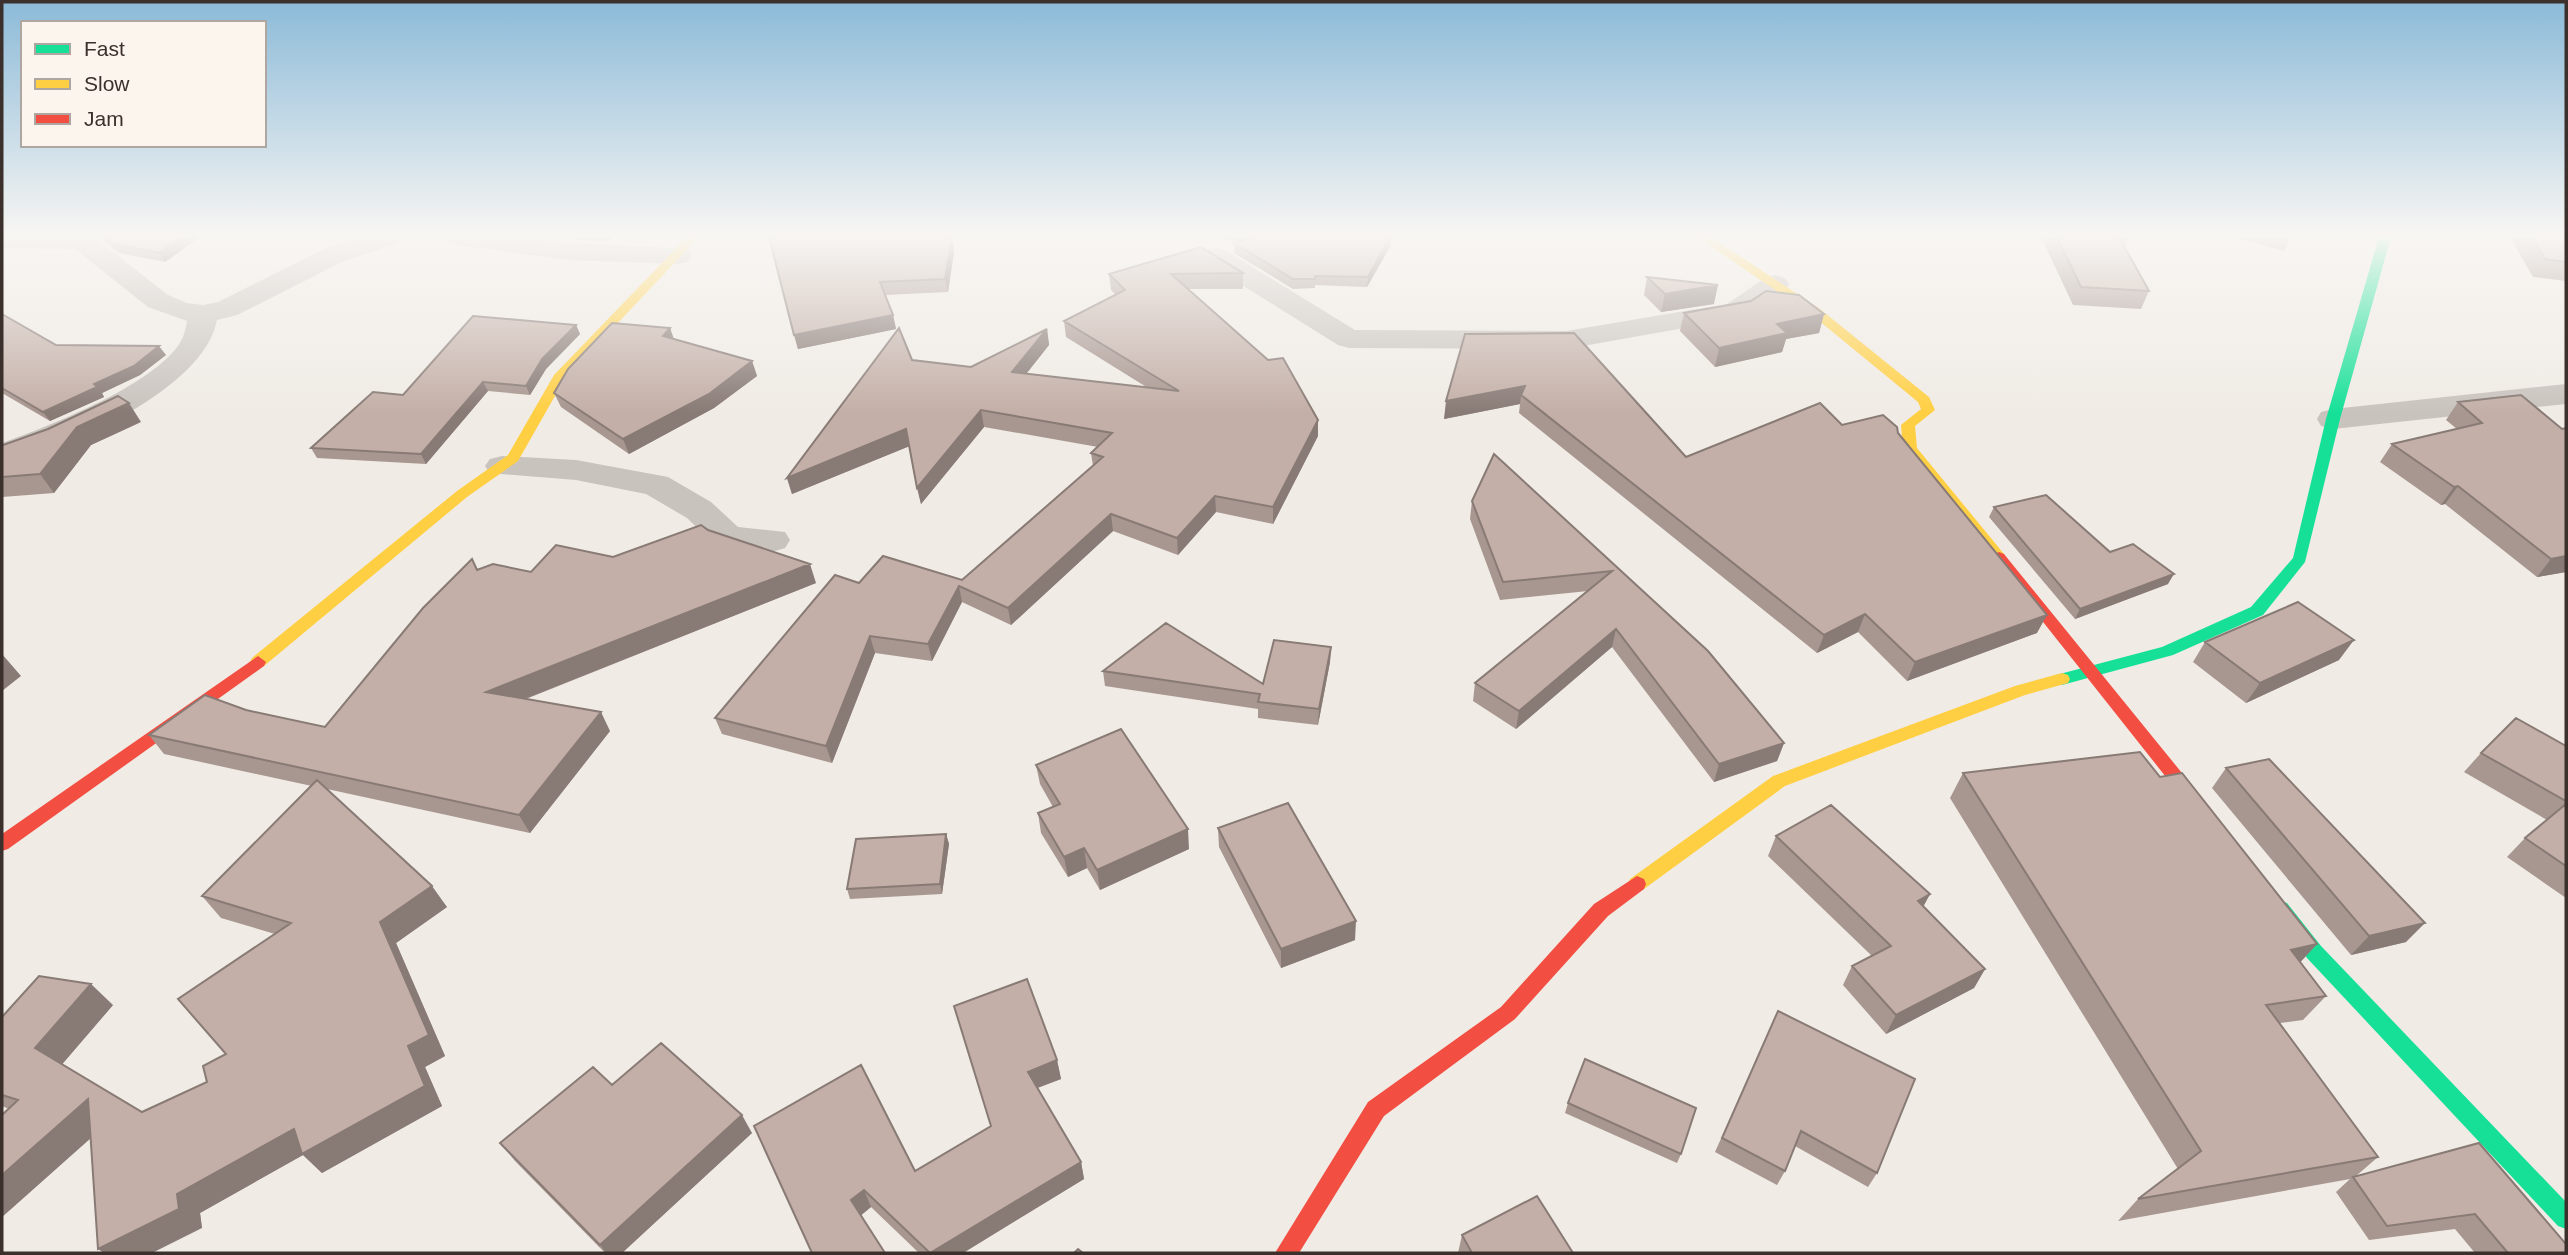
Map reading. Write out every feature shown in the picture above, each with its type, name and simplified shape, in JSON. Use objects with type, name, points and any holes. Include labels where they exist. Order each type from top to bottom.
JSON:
[{"type":"street","points":[[151,296],[181,311],[203,314],[227,309],[254,296]]},
{"type":"street","points":[[2,844],[270,653],[462,494],[513,458],[559,378],[638,296]]},
{"type":"street","points":[[1278,296],[1349,340],[1566,340],[1736,311],[1758,296]]},
{"type":"street","points":[[1792,296],[1924,400],[1928,410],[1908,425],[1910,449],[2005,561],[2039,608],[2093,671],[2212,822]]},
{"type":"street","points":[[1286,1253],[1376,1109],[1508,1013],[1601,910],[1779,781],[2021,690],[2167,651],[2257,611],[2300,559],[2333,419],[2368,296]]},
{"type":"street","points":[[2,455],[51,437],[136,396],[188,356],[205,327],[203,314]]},
{"type":"street","points":[[2333,419],[2566,394]]},
{"type":"street","points":[[502,466],[576,470],[656,485],[699,510],[729,538],[772,540]]},
{"type":"street","points":[[2272,898],[2315,952],[2566,1218]]},
{"type":"building","points":[[784,296],[885,296],[893,315],[794,335]]},
{"type":"building","points":[[1114,296],[1195,296],[1268,360],[1283,358],[1318,420],[1273,507],[1215,496],[1177,538],[1111,514],[1008,608],[959,586],[928,644],[870,636],[826,746],[715,718],[835,575],[859,583],[883,556],[962,580],[1103,457],[1091,453],[1112,433],[981,410],[917,488],[906,429],[787,478],[899,328],[912,360],[971,367],[1047,329],[1012,372],[1179,391],[1064,321]]},
{"type":"building","points":[[1759,296],[1800,296],[1824,314],[1777,324],[1787,333],[1719,348],[1684,313],[1751,301]]},
{"type":"building","points":[[2,314],[56,345],[159,346],[134,366],[43,412],[2,388]]},
{"type":"building","points":[[473,316],[576,325],[542,359],[526,386],[483,382],[421,454],[311,448],[373,392],[403,395]]},
{"type":"building","points":[[612,323],[670,328],[663,336],[752,361],[709,394],[623,439],[554,393],[568,369]]},
{"type":"building","points":[[1574,333],[1686,457],[1820,403],[1842,425],[1883,415],[1897,427],[1898,433],[2047,615],[1915,662],[1865,614],[1824,635],[1521,395],[1525,386],[1446,401],[1465,334]]},
{"type":"building","points":[[2521,395],[2562,429],[2566,428],[2566,556],[2551,559],[2458,486],[2454,487],[2392,444],[2482,423],[2458,402]]},
{"type":"building","points":[[118,396],[129,403],[77,427],[40,474],[2,477],[3,445],[48,429]]},
{"type":"building","points":[[1494,454],[1708,651],[1784,743],[1719,764],[1616,629],[1519,711],[1475,683],[1612,571],[1503,582],[1472,501]]},
{"type":"building","points":[[2046,495],[2110,552],[2133,544],[2174,574],[2080,609],[1994,507]]},
{"type":"building","points":[[701,525],[708,530],[810,564],[486,692],[601,712],[519,815],[149,735],[205,695],[246,710],[325,727],[423,608],[472,559],[477,570],[493,564],[531,572],[556,545],[613,557]]},
{"type":"building","points":[[2298,602],[2354,640],[2260,683],[2205,642]]},
{"type":"building","points":[[1166,623],[1263,684],[1274,640],[1331,647],[1319,709],[1258,702],[1260,694],[1103,671]]},
{"type":"building","points":[[2516,718],[2566,746],[2566,801],[2481,753]]},
{"type":"building","points":[[1121,729],[1188,829],[1097,870],[1084,848],[1064,857],[1038,813],[1060,804],[1036,765]]},
{"type":"building","points":[[2140,752],[2160,777],[2182,773],[2317,944],[2291,950],[2326,996],[2266,1005],[2378,1157],[2138,1199],[2201,1151],[1963,773]]},
{"type":"building","points":[[2269,759],[2425,923],[2369,936],[2226,768]]},
{"type":"building","points":[[317,780],[432,886],[380,922],[429,1035],[408,1046],[425,1086],[302,1154],[294,1129],[177,1194],[179,1209],[98,1249],[88,1099],[2,1175],[2,1115],[18,1100],[2,1095],[2,1017],[39,976],[91,984],[35,1048],[142,1112],[207,1082],[203,1066],[226,1054],[178,999],[291,923],[202,896]]},
{"type":"building","points":[[1288,803],[1356,921],[1281,949],[1218,828]]},
{"type":"building","points":[[2566,804],[2566,866],[2525,838]]},
{"type":"building","points":[[1831,805],[1930,894],[1918,901],[1985,969],[1896,1015],[1852,966],[1891,946],[1776,836]]},
{"type":"building","points":[[946,834],[940,884],[847,889],[856,839]]},
{"type":"building","points":[[1027,979],[1057,1060],[1028,1072],[1081,1162],[930,1253],[864,1190],[851,1200],[885,1253],[812,1253],[754,1126],[861,1065],[915,1171],[991,1126],[954,1006]]},
{"type":"building","points":[[1778,1011],[1915,1079],[1877,1173],[1801,1131],[1785,1171],[1722,1138]]},
{"type":"building","points":[[661,1043],[742,1115],[600,1245],[500,1143],[593,1067],[612,1085]]},
{"type":"building","points":[[1585,1059],[1696,1108],[1681,1154],[1568,1103]]},
{"type":"building","points":[[2479,1143],[2566,1244],[2566,1253],[2508,1253],[2475,1214],[2387,1226],[2353,1177]]},
{"type":"building","points":[[1537,1196],[1573,1253],[1472,1253],[1462,1235]]},
{"type":"traffic: fast","points":[[2062,679],[2167,651],[2257,611],[2300,559],[2333,419],[2368,296]]},
{"type":"traffic: fast","points":[[2280,909],[2314,952],[2566,1218]]},
{"type":"traffic: slow","points":[[258,662],[462,494],[513,458],[559,378],[637,296]]},
{"type":"traffic: slow","points":[[1791,296],[1816,312],[1924,400],[1928,410],[1908,425],[1910,449],[1999,557]]},
{"type":"traffic: slow","points":[[1637,884],[1779,781],[2021,690],[2062,679]]},
{"type":"traffic: jam","points":[[1999,557],[2206,815]]},
{"type":"traffic: jam","points":[[2,844],[258,662]]},
{"type":"traffic: jam","points":[[1286,1253],[1376,1109],[1508,1013],[1601,910],[1637,884]]}]
